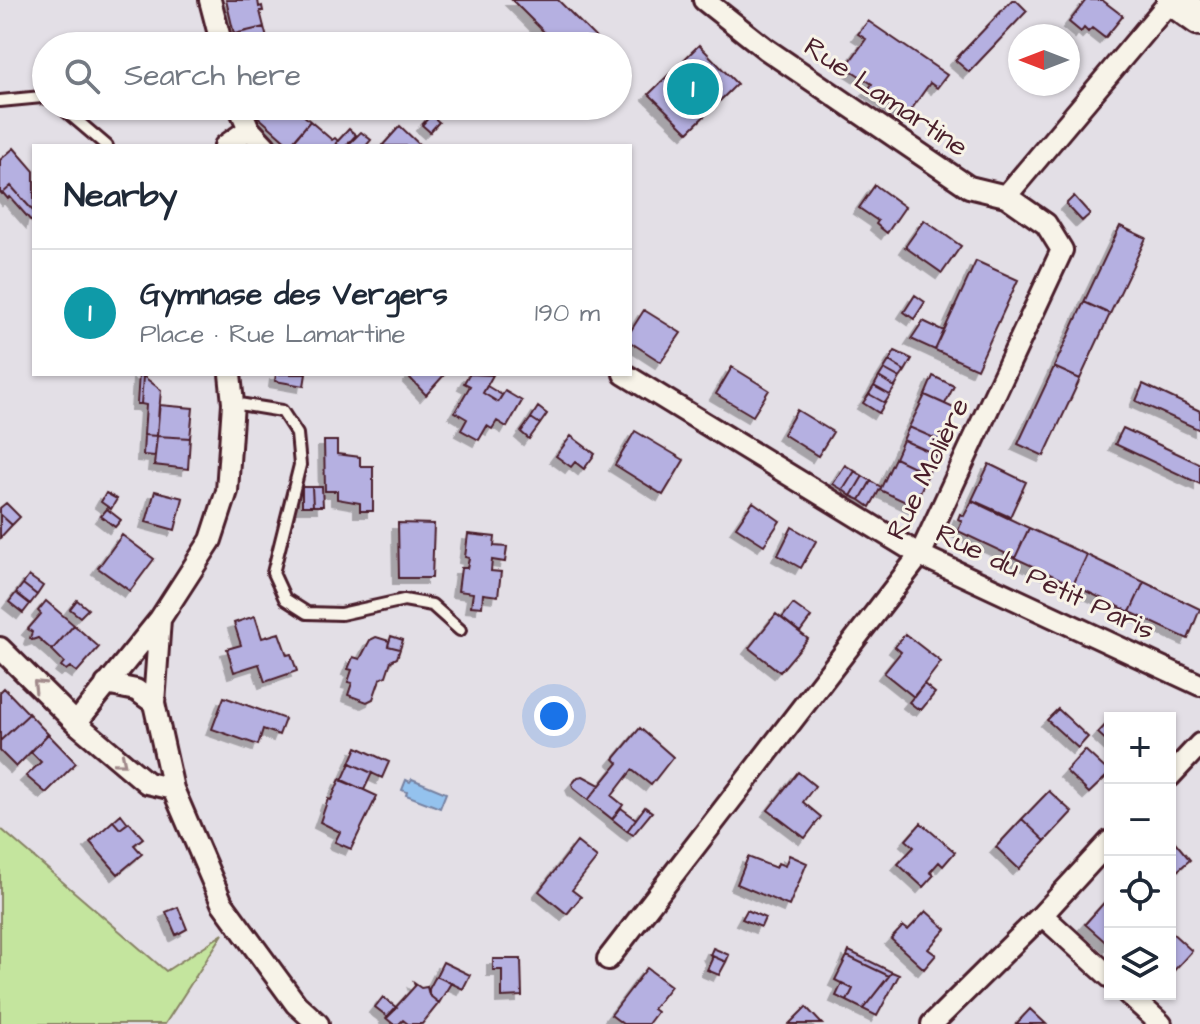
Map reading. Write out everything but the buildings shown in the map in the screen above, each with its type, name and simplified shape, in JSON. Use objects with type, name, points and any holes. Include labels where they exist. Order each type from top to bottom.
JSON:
[{"type":"main road","points":[[1172,0],[1200,19]]},
{"type":"street","points":[[210,0],[218,32]]},
{"type":"street","name":"Rue Lamartine","points":[[704,0],[766,49],[969,187],[1006,196]]},
{"type":"street","points":[[1006,196],[1172,0]]},
{"type":"street","points":[[245,120],[263,144]]},
{"type":"street","points":[[228,144],[249,129]]},
{"type":"street","name":"Rue Molière","points":[[608,959],[920,555],[1062,250],[1046,224],[1006,196]]},
{"type":"street","points":[[76,723],[160,619],[211,540],[227,491],[233,403],[230,376]]},
{"type":"street","name":"Rue du Petit Paris","points":[[627,376],[920,555],[1200,685]]},
{"type":"street","points":[[160,619],[154,703],[173,789],[222,903],[296,1004],[318,1024]]},
{"type":"street","points":[[0,648],[76,723],[147,783],[173,789]]},
{"type":"street","points":[[106,684],[136,690],[154,703]]},
{"type":"street","points":[[1176,770],[1200,744]]},
{"type":"street","points":[[932,1024],[1042,915],[1104,848]]},
{"type":"street","points":[[1042,915],[1104,972]]},
{"type":"street","points":[[1135,1000],[1161,1024]]},
{"type":"lane","points":[[0,101],[32,98]]},
{"type":"lane","points":[[76,120],[105,144]]},
{"type":"lane","points":[[233,403],[282,411],[297,434],[300,465],[273,573],[285,599],[307,613],[341,614],[404,600],[432,605],[460,630]]},
{"type":"green space","points":[[0,828],[166,971],[223,934],[165,1024],[0,1024]]},
{"type":"water","points":[[412,779],[446,793],[440,808],[406,795],[407,792],[402,790],[406,780],[410,782]]},
{"type":"place","name":"Gymnase des Vergers","points":[[693,89]]}]
